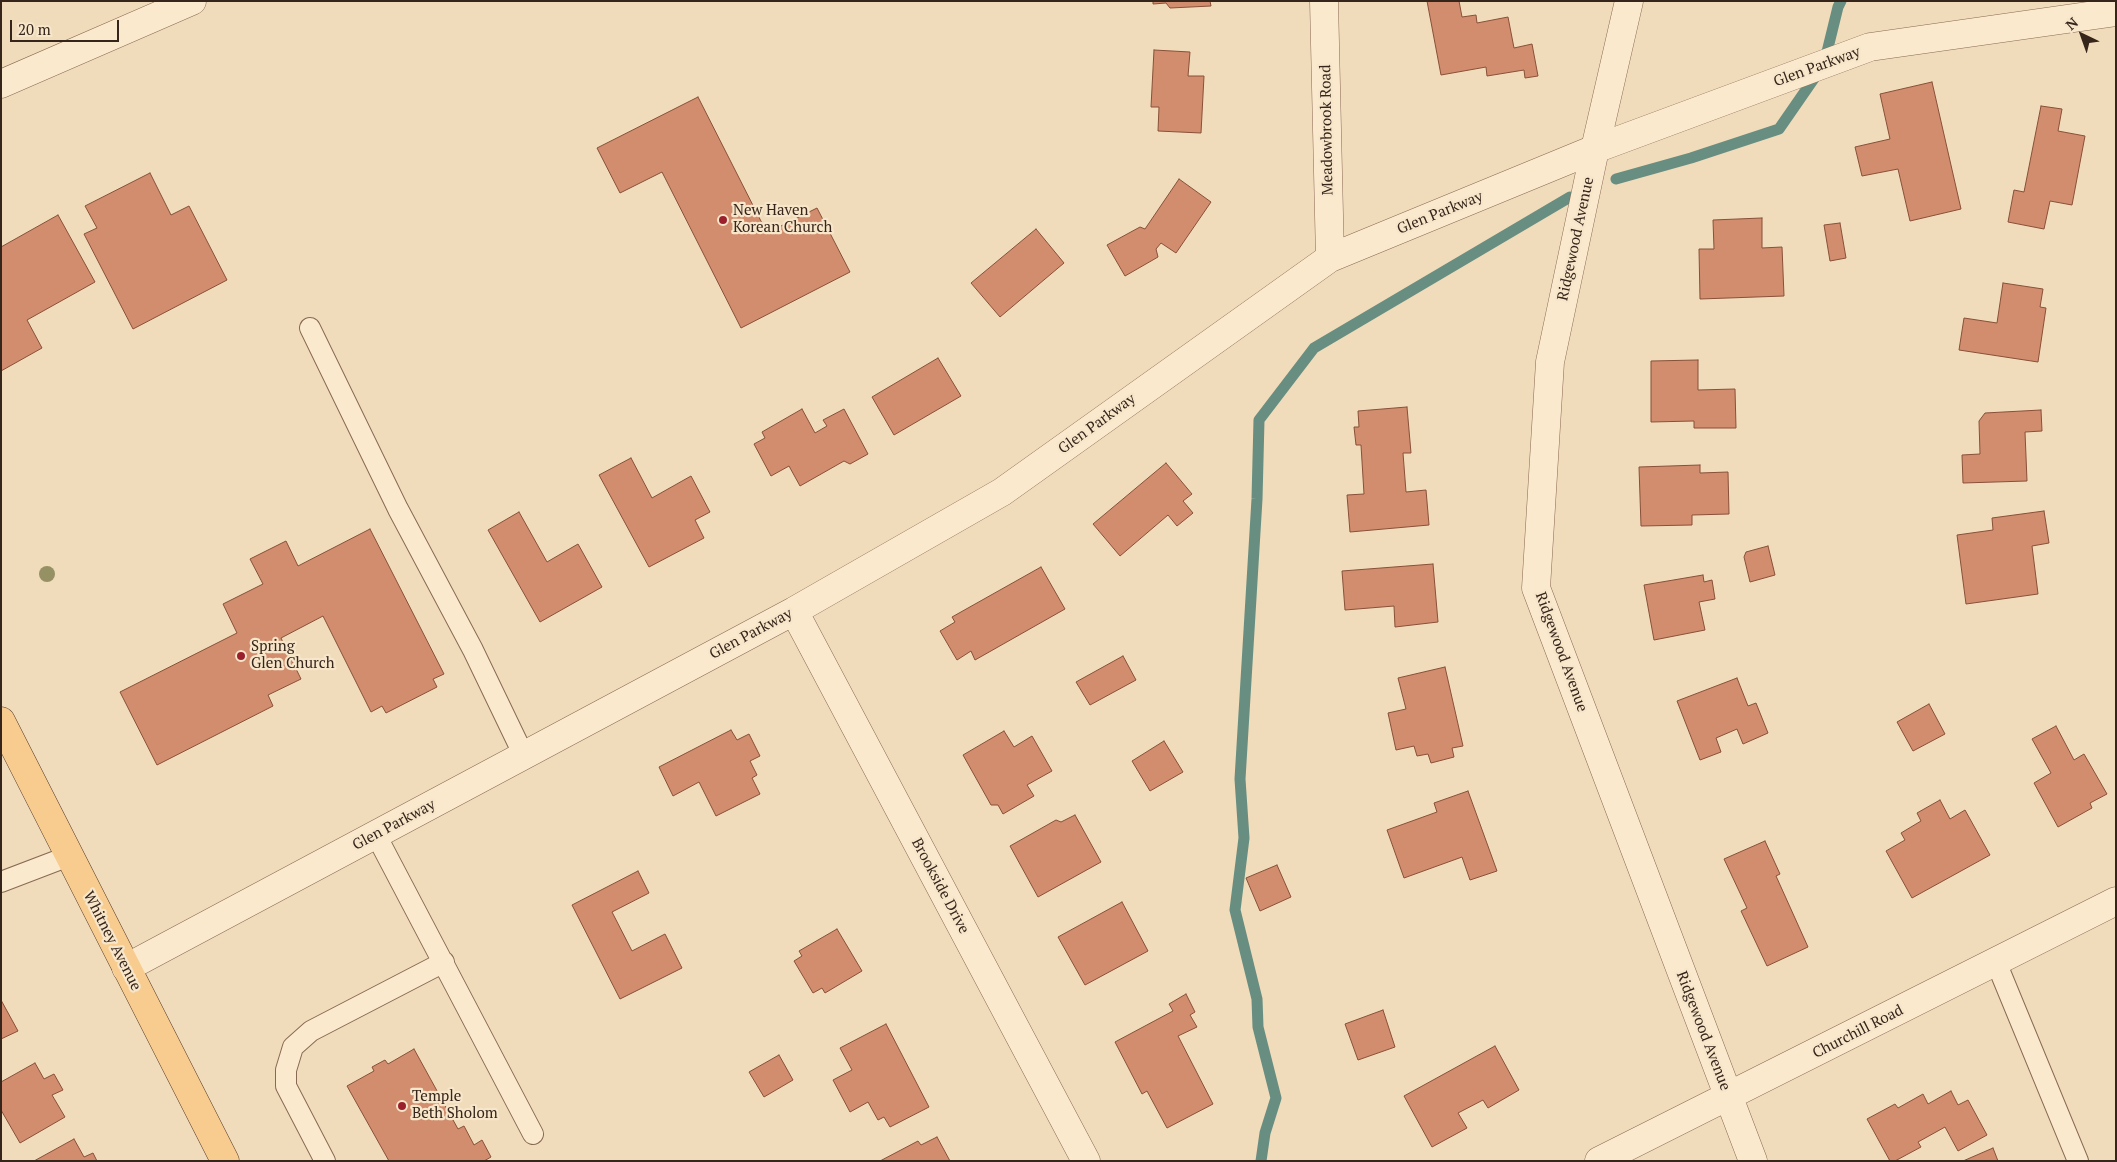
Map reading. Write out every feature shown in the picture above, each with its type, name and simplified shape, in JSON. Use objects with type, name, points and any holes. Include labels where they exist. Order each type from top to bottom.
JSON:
[{"type":"main road","name":"Whitney Avenue","points":[[1,721],[226,1161]]},
{"type":"street","points":[[1,84],[192,1]]},
{"type":"street","name":"Meadowbrook Road","points":[[1324,1],[1330,258]]},
{"type":"street","name":"Ridgewood Avenue","points":[[1629,1],[1595,149],[1550,362],[1536,588],[1753,1161]]},
{"type":"street","name":"Glen Parkway","points":[[126,968],[794,611],[1002,492],[1330,258],[1595,149],[1870,47],[2116,12]]},
{"type":"street","name":"Brookside Drive","points":[[794,611],[1086,1161]]},
{"type":"street","name":"Churchill Road","points":[[1599,1161],[1728,1098],[2116,901]]},
{"type":"lane","points":[[310,328],[398,509],[473,650],[524,756]]},
{"type":"lane","points":[[376,835],[533,1134]]},
{"type":"lane","points":[[1,882],[69,856]]},
{"type":"lane","points":[[324,1161],[286,1086],[286,1070],[293,1047],[311,1031],[444,962]]},
{"type":"lane","points":[[1996,962],[2078,1161]]},
{"type":"building","points":[[1153,1],[1210,1],[1211,6],[1170,8],[1166,3],[1153,4]]},
{"type":"building","points":[[1427,1],[1459,1],[1462,17],[1476,15],[1477,23],[1508,17],[1514,48],[1532,44],[1538,76],[1525,78],[1524,70],[1487,76],[1486,67],[1441,75]]},
{"type":"building","points":[[1154,50],[1190,52],[1188,76],[1204,76],[1201,133],[1158,131],[1159,107],[1151,107]]},
{"type":"building","points":[[1932,82],[1961,209],[1910,221],[1898,169],[1862,176],[1855,147],[1890,139],[1880,94]]},
{"type":"building","name":"New Haven Korean Church","points":[[698,97],[767,233],[817,208],[850,272],[741,328],[662,172],[620,193],[597,148]]},
{"type":"building","points":[[2041,106],[2062,109],[2058,131],[2085,136],[2072,205],[2050,201],[2044,229],[2008,222],[2014,190],[2024,192]]},
{"type":"building","points":[[150,173],[171,215],[189,206],[227,280],[133,329],[84,234],[97,228],[85,206]]},
{"type":"building","points":[[1179,179],[1211,202],[1176,253],[1161,243],[1156,249],[1158,257],[1125,276],[1107,245],[1140,227],[1145,229]]},
{"type":"building","points":[[58,215],[95,282],[27,320],[42,348],[1,371],[1,247]]},
{"type":"building","points":[[1762,218],[1762,248],[1782,247],[1784,296],[1700,299],[1699,249],[1714,249],[1713,220]]},
{"type":"building","points":[[1840,223],[1846,258],[1830,261],[1824,225]]},
{"type":"building","points":[[1036,229],[1064,263],[1000,317],[971,283]]},
{"type":"building","points":[[2003,283],[2043,289],[2040,307],[2046,308],[2038,362],[1959,350],[1964,318],[1997,323]]},
{"type":"building","points":[[938,358],[961,396],[894,435],[872,397]]},
{"type":"building","points":[[1698,360],[1698,390],[1735,389],[1736,428],[1694,428],[1694,421],[1651,422],[1651,361]]},
{"type":"building","points":[[1407,407],[1411,453],[1403,453],[1406,492],[1426,490],[1429,525],[1350,532],[1347,495],[1364,494],[1361,445],[1356,445],[1354,427],[1359,427],[1358,411]]},
{"type":"building","points":[[802,409],[815,433],[827,426],[823,420],[844,409],[868,454],[850,464],[844,461],[800,486],[789,466],[771,476],[754,444],[765,438],[762,432]]},
{"type":"building","points":[[2041,410],[2042,431],[2025,432],[2027,481],[1963,483],[1962,455],[1980,454],[1979,421],[1985,413]]},
{"type":"building","points":[[631,458],[652,498],[691,476],[710,512],[695,520],[704,538],[649,567],[599,475]]},
{"type":"building","points":[[1166,463],[1192,494],[1183,501],[1193,513],[1177,526],[1168,515],[1120,556],[1093,524]]},
{"type":"building","points":[[1700,465],[1700,473],[1728,472],[1729,514],[1692,515],[1692,525],[1641,526],[1639,467]]},
{"type":"building","points":[[2044,511],[2049,543],[2032,546],[2038,594],[1966,604],[1957,535],[1993,530],[1992,518]]},
{"type":"building","points":[[519,512],[547,562],[578,544],[602,587],[540,622],[488,530]]},
{"type":"building","name":"Spring Glen Church","points":[[370,529],[444,674],[433,679],[437,687],[386,713],[382,706],[371,712],[323,616],[281,638],[301,679],[268,695],[273,706],[157,765],[120,692],[237,633],[223,604],[263,584],[250,559],[286,541],[298,566]]},
{"type":"building","points":[[1768,546],[1775,575],[1750,582],[1744,557],[1746,552]]},
{"type":"building","points":[[1433,564],[1438,622],[1395,627],[1394,606],[1345,610],[1342,571]]},
{"type":"building","points":[[1041,567],[1065,609],[975,660],[971,651],[957,660],[940,631],[955,622],[952,617]]},
{"type":"building","points":[[1703,575],[1704,582],[1712,580],[1715,599],[1699,602],[1705,630],[1654,640],[1644,585]]},
{"type":"building","points":[[1123,656],[1136,680],[1090,705],[1076,682]]},
{"type":"building","points":[[1445,667],[1463,746],[1452,748],[1454,757],[1431,763],[1428,754],[1417,756],[1414,746],[1396,750],[1388,713],[1406,709],[1398,678]]},
{"type":"building","points":[[1737,678],[1748,706],[1756,703],[1768,733],[1743,744],[1737,729],[1716,738],[1721,752],[1700,760],[1677,701]]},
{"type":"building","points":[[1929,704],[1945,734],[1913,751],[1897,722]]},
{"type":"building","points":[[2056,726],[2074,760],[2084,754],[2107,794],[2090,803],[2092,808],[2058,827],[2034,783],[2051,773],[2032,739]]},
{"type":"building","points":[[731,730],[737,740],[749,734],[760,756],[750,761],[757,775],[752,778],[760,794],[716,816],[699,782],[673,796],[659,767]]},
{"type":"building","points":[[1004,731],[1014,747],[1032,736],[1052,771],[1027,785],[1034,796],[1003,814],[998,805],[991,805],[963,755]]},
{"type":"building","points":[[1164,741],[1183,772],[1150,791],[1132,761]]},
{"type":"building","points":[[1468,791],[1497,871],[1470,880],[1462,857],[1404,878],[1387,830],[1437,812],[1434,803]]},
{"type":"building","points":[[1940,800],[1950,819],[1965,810],[1990,855],[1912,898],[1886,851],[1905,840],[1901,833],[1921,821],[1917,813]]},
{"type":"building","points":[[1075,815],[1101,862],[1038,897],[1010,846],[1056,820],[1061,822]]},
{"type":"building","points":[[1765,841],[1780,874],[1776,876],[1808,947],[1767,966],[1741,911],[1747,908],[1724,859]]},
{"type":"building","points":[[1277,865],[1291,897],[1260,911],[1246,878]]},
{"type":"building","points":[[638,871],[649,893],[612,912],[632,951],[665,934],[682,968],[620,999],[572,905]]},
{"type":"building","points":[[1122,902],[1148,951],[1085,985],[1058,937]]},
{"type":"building","points":[[837,929],[862,971],[825,993],[822,988],[813,993],[794,961],[802,956],[799,951]]},
{"type":"building","points":[[1186,994],[1195,1012],[1190,1015],[1197,1027],[1178,1036],[1213,1104],[1167,1128],[1147,1091],[1142,1094],[1115,1042],[1173,1011],[1169,1004]]},
{"type":"building","points":[[1,1000],[18,1031],[1,1039]]},
{"type":"building","points":[[1383,1010],[1395,1047],[1358,1060],[1345,1024]]},
{"type":"building","points":[[886,1024],[929,1107],[890,1127],[884,1117],[878,1120],[868,1102],[850,1112],[833,1080],[852,1070],[840,1048]]},
{"type":"building","points":[[1495,1046],[1519,1090],[1488,1108],[1483,1100],[1458,1113],[1467,1128],[1432,1147],[1404,1096]]},
{"type":"building","name":"Temple Beth Sholom","points":[[414,1049],[458,1129],[464,1126],[474,1145],[482,1140],[491,1157],[484,1161],[389,1161],[347,1086],[374,1071],[372,1067],[385,1060],[388,1064]]},
{"type":"building","points":[[779,1055],[793,1080],[764,1097],[749,1072]]},
{"type":"building","points":[[35,1063],[44,1079],[54,1074],[63,1090],[52,1095],[65,1117],[20,1143],[1,1110],[1,1082]]},
{"type":"building","points":[[1951,1091],[1958,1105],[1968,1100],[1987,1135],[1958,1151],[1945,1127],[1918,1142],[1921,1147],[1895,1161],[1890,1161],[1867,1119],[1895,1104],[1898,1108],[1923,1094],[1928,1104]]},
{"type":"building","points":[[937,1137],[950,1161],[880,1161],[918,1141],[921,1145]]},
{"type":"building","points":[[74,1139],[84,1157],[93,1153],[97,1161],[34,1161]]},
{"type":"building","points":[[1993,1148],[1998,1161],[1963,1161]]},
{"type":"waterway","points":[[1616,179],[1691,158],[1779,129],[1824,64],[1841,1]]},
{"type":"waterway","points":[[1261,1161],[1265,1133],[1276,1098],[1258,1027],[1257,999],[1235,910],[1244,838],[1240,779],[1257,499],[1259,420],[1314,348],[1570,197]]},
{"type":"place","name":"New Haven Korean Church","points":[[723,220]]},
{"type":"place","name":"Spring Glen Church","points":[[241,656]]},
{"type":"place","name":"Temple Beth Sholom","points":[[402,1106]]}]
